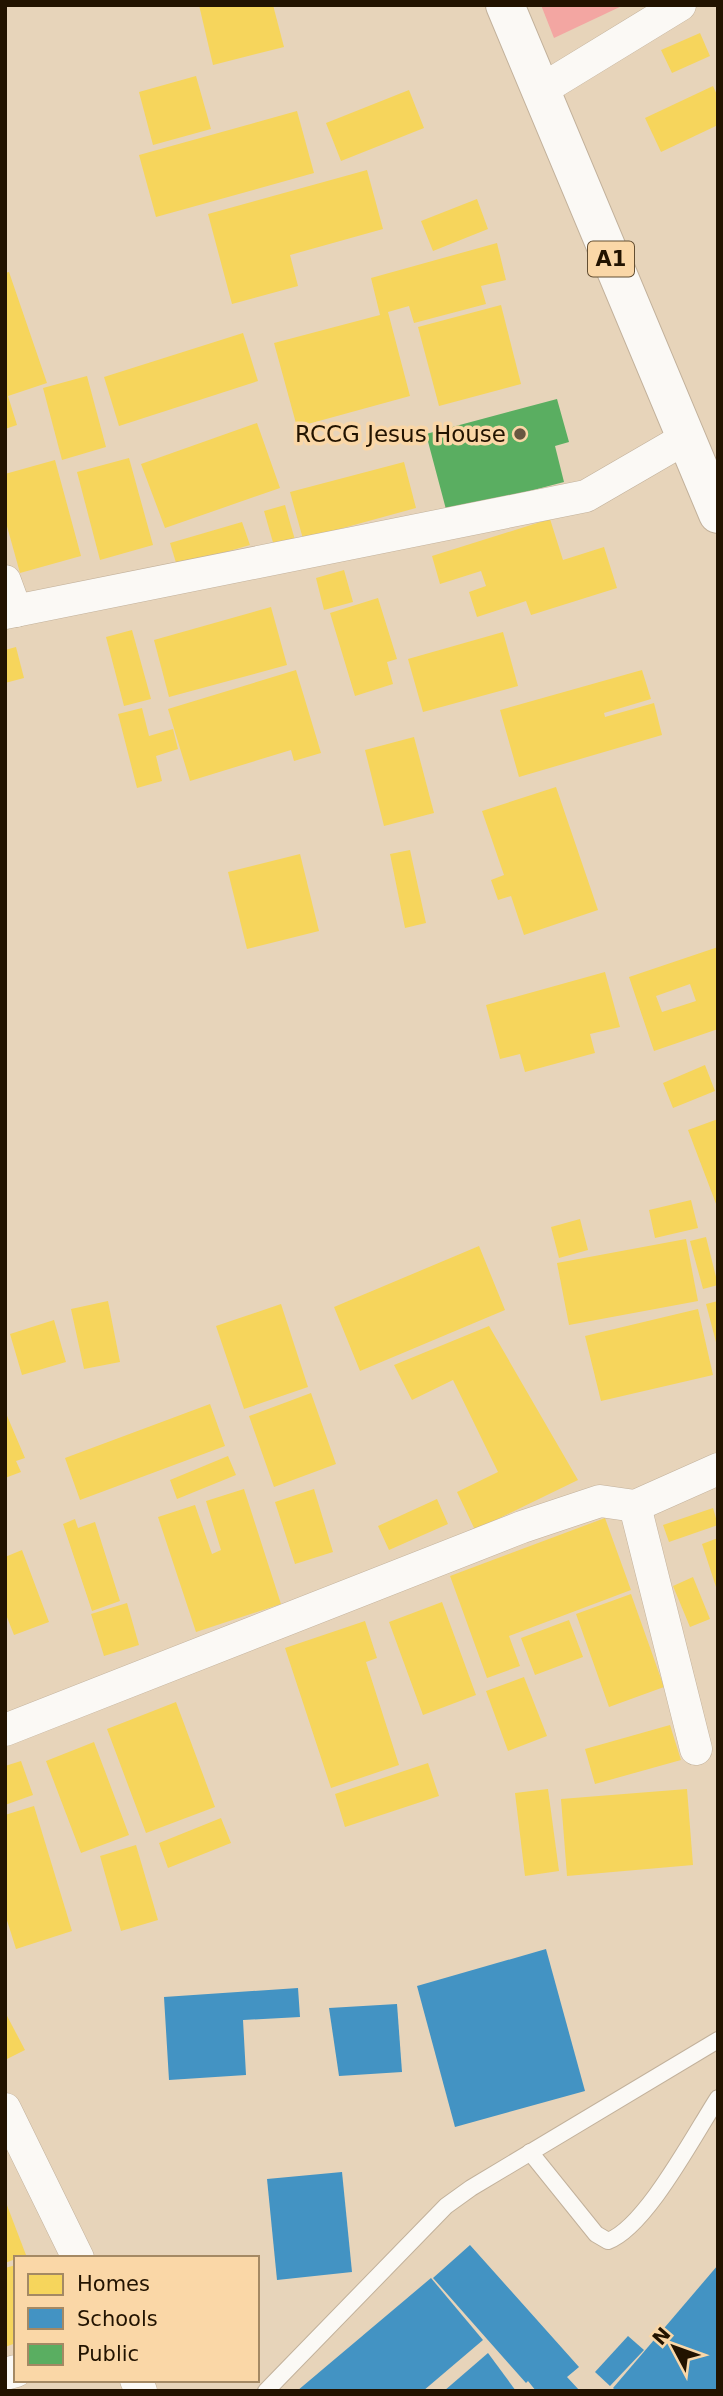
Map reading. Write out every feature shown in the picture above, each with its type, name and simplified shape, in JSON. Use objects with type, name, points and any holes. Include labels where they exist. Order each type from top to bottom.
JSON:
[{"type":"highway","name":"A1","points":[[505,5],[718,514]]},
{"type":"street","points":[[541,90],[680,5]]},
{"type":"street","points":[[5,581],[11,612],[586,496],[686,438]]},
{"type":"street","points":[[5,1730],[523,1527],[600,1502],[635,1506],[718,1469]]},
{"type":"street","points":[[635,1506],[696,1749]]},
{"type":"street","points":[[5,2109],[77,2256]]},
{"type":"lane","points":[[266,2391],[446,2206],[530,2152],[718,2040]]},
{"type":"lane","points":[[530,2152],[596,2234],[608,2241],[620,2236],[642,2215],[718,2098]]},
{"type":"shaded area","points":[[541,5],[624,5],[554,38]]},
{"type":"building: Homes","points":[[199,5],[273,5],[284,47],[213,65]]},
{"type":"building: Homes","points":[[700,33],[710,56],[672,73],[661,50]]},
{"type":"building: Homes","points":[[196,76],[211,129],[153,145],[139,92]]},
{"type":"building: Homes","points":[[713,86],[718,97],[718,125],[661,152],[645,118]]},
{"type":"building: Homes","points":[[409,90],[424,128],[341,161],[326,123]]},
{"type":"building: Homes","points":[[297,111],[314,173],[156,217],[139,155]]},
{"type":"building: Homes","points":[[367,170],[383,229],[290,255],[298,286],[232,304],[208,214]]},
{"type":"building: Homes","points":[[477,199],[488,229],[433,251],[421,221]]},
{"type":"building: Homes","points":[[497,243],[506,280],[481,286],[486,304],[414,323],[409,306],[388,312],[410,396],[297,427],[274,343],[380,315],[371,278]]},
{"type":"building: Homes","points":[[9,272],[47,383],[8,396],[17,425],[5,429],[5,273]]},
{"type":"building: Homes","points":[[501,305],[521,384],[439,406],[418,327]]},
{"type":"building: Homes","points":[[243,333],[258,381],[119,426],[104,377]]},
{"type":"building: Homes","points":[[87,376],[106,447],[62,460],[43,388]]},
{"type":"building: Homes","points":[[257,423],[280,488],[165,528],[141,464]]},
{"type":"building: Homes","points":[[129,458],[153,545],[100,560],[77,472]]},
{"type":"building: Homes","points":[[55,460],[81,556],[20,573],[5,519],[5,474]]},
{"type":"building: Homes","points":[[404,462],[416,508],[303,539],[290,492]]},
{"type":"building: Homes","points":[[285,505],[295,540],[274,546],[264,511]]},
{"type":"building: Homes","points":[[550,519],[563,560],[604,547],[617,588],[531,615],[526,601],[477,617],[469,592],[486,586],[481,571],[440,584],[432,556]]},
{"type":"building: Homes","points":[[242,522],[250,545],[177,566],[170,543]]},
{"type":"building: Homes","points":[[344,570],[353,602],[324,610],[316,578]]},
{"type":"building: Homes","points":[[378,598],[397,659],[387,662],[393,684],[355,696],[330,613]]},
{"type":"building: Homes","points":[[271,607],[287,665],[169,697],[154,640]]},
{"type":"building: Homes","points":[[132,630],[151,699],[124,706],[106,637]]},
{"type":"building: Homes","points":[[503,632],[518,686],[423,712],[408,659]]},
{"type":"building: Homes","points":[[16,647],[24,678],[5,683],[5,650]]},
{"type":"building: Homes","points":[[296,670],[321,753],[294,761],[291,750],[190,781],[168,709]]},
{"type":"building: Homes","points":[[642,670],[651,699],[604,713],[605,717],[654,703],[662,735],[519,777],[500,710]]},
{"type":"building: Homes","points":[[142,708],[149,736],[173,729],[178,749],[156,756],[162,781],[137,788],[118,714]]},
{"type":"building: Homes","points":[[414,737],[434,813],[384,826],[365,750]]},
{"type":"building: Homes","points":[[556,787],[598,910],[524,935],[511,896],[498,900],[491,880],[504,875],[482,811]]},
{"type":"building: Homes","points":[[410,850],[426,923],[405,928],[390,854]]},
{"type":"building: Homes","points":[[300,854],[319,931],[247,949],[228,872]]},
{"type":"building: Homes","points":[[718,947],[718,1029],[654,1051],[629,977]],"holes":[[[690,984],[696,1001],[662,1012],[656,996]]]},
{"type":"building: Homes","points":[[605,972],[620,1027],[590,1034],[595,1053],[525,1072],[520,1054],[500,1059],[486,1005]]},
{"type":"building: Homes","points":[[705,1065],[715,1091],[673,1108],[663,1083]]},
{"type":"building: Homes","points":[[718,1119],[718,1209],[688,1130]]},
{"type":"building: Homes","points":[[691,1200],[698,1228],[655,1238],[649,1210]]},
{"type":"building: Homes","points":[[580,1219],[588,1250],[559,1258],[551,1227]]},
{"type":"building: Homes","points":[[706,1237],[718,1285],[703,1289],[690,1241]]},
{"type":"building: Homes","points":[[686,1239],[698,1301],[569,1325],[557,1263]]},
{"type":"building: Homes","points":[[479,1246],[505,1310],[360,1371],[334,1307]]},
{"type":"building: Homes","points":[[108,1301],[120,1362],[84,1369],[71,1309]]},
{"type":"building: Homes","points":[[718,1301],[718,1346],[717,1346],[706,1304]]},
{"type":"building: Homes","points":[[281,1304],[308,1387],[244,1409],[216,1326]]},
{"type":"building: Homes","points":[[698,1309],[713,1375],[601,1401],[585,1336]]},
{"type":"building: Homes","points":[[54,1320],[66,1362],[22,1375],[10,1334]]},
{"type":"building: Homes","points":[[489,1326],[578,1480],[475,1530],[457,1492],[498,1472],[453,1380],[412,1400],[394,1365]]},
{"type":"building: Homes","points":[[311,1393],[336,1464],[274,1487],[249,1416]]},
{"type":"building: Homes","points":[[210,1404],[225,1446],[80,1500],[65,1458]]},
{"type":"building: Homes","points":[[5,1411],[25,1458],[16,1461],[21,1472],[5,1478]]},
{"type":"building: Homes","points":[[228,1456],[236,1475],[177,1499],[170,1480]]},
{"type":"building: Homes","points":[[244,1489],[281,1604],[196,1632],[158,1517],[195,1505],[212,1554],[221,1550],[206,1501]]},
{"type":"building: Homes","points":[[314,1489],[333,1552],[295,1564],[275,1502]]},
{"type":"building: Homes","points":[[437,1499],[448,1524],[389,1550],[378,1526]]},
{"type":"building: Homes","points":[[713,1508],[718,1525],[669,1542],[663,1525]]},
{"type":"building: Homes","points":[[605,1518],[631,1590],[509,1636],[520,1666],[487,1678],[450,1576]]},
{"type":"building: Homes","points":[[75,1519],[78,1528],[95,1522],[120,1601],[92,1611],[63,1524]]},
{"type":"building: Homes","points":[[718,1538],[718,1590],[717,1590],[702,1544]]},
{"type":"building: Homes","points":[[22,1550],[49,1622],[14,1635],[5,1612],[5,1557]]},
{"type":"building: Homes","points":[[693,1577],[710,1619],[690,1627],[673,1586]]},
{"type":"building: Homes","points":[[631,1594],[664,1687],[609,1707],[576,1614]]},
{"type":"building: Homes","points":[[442,1602],[476,1695],[423,1715],[389,1622]]},
{"type":"building: Homes","points":[[127,1603],[139,1645],[104,1656],[91,1614]]},
{"type":"building: Homes","points":[[569,1620],[583,1657],[535,1675],[521,1638]]},
{"type":"building: Homes","points":[[365,1621],[377,1658],[366,1662],[399,1765],[331,1788],[285,1648]]},
{"type":"building: Homes","points":[[524,1677],[547,1736],[508,1751],[486,1691]]},
{"type":"building: Homes","points":[[176,1702],[215,1807],[146,1833],[107,1729]]},
{"type":"building: Homes","points":[[670,1725],[681,1760],[595,1784],[585,1749]]},
{"type":"building: Homes","points":[[94,1742],[129,1835],[81,1853],[46,1761]]},
{"type":"building: Homes","points":[[21,1761],[33,1795],[5,1805],[5,1766]]},
{"type":"building: Homes","points":[[428,1763],[439,1796],[345,1827],[335,1794]]},
{"type":"building: Homes","points":[[548,1789],[559,1871],[525,1876],[515,1793]]},
{"type":"building: Homes","points":[[687,1789],[693,1865],[567,1876],[561,1799]]},
{"type":"building: Homes","points":[[34,1806],[72,1931],[16,1949],[5,1914],[5,1815]]},
{"type":"building: Homes","points":[[221,1818],[231,1843],[168,1868],[159,1843]]},
{"type":"building: Homes","points":[[136,1845],[158,1920],[121,1931],[100,1856]]},
{"type":"building: Homes","points":[[5,2012],[25,2050],[5,2060]]},
{"type":"building: Homes","points":[[5,2200],[26,2255],[14,2256],[14,2260],[5,2263]]},
{"type":"building: Homes","points":[[14,2266],[14,2344],[5,2347],[5,2268]]},
{"type":"building: Schools","points":[[546,1949],[585,2091],[455,2127],[417,1986]]},
{"type":"building: Schools","points":[[298,1988],[300,2017],[243,2020],[246,2075],[169,2080],[164,1997]]},
{"type":"building: Schools","points":[[397,2004],[402,2072],[339,2076],[329,2008]]},
{"type":"building: Schools","points":[[342,2172],[352,2272],[277,2280],[267,2179]]},
{"type":"building: Schools","points":[[470,2245],[579,2367],[567,2377],[580,2391],[536,2391],[433,2278]]},
{"type":"building: Schools","points":[[718,2265],[718,2391],[616,2391],[613,2388]]},
{"type":"building: Schools","points":[[431,2278],[483,2340],[423,2391],[297,2391]]},
{"type":"building: Schools","points":[[628,2336],[644,2350],[610,2386],[595,2372]]},
{"type":"building: Schools","points":[[488,2353],[516,2391],[444,2391]]},
{"type":"building: Public","points":[[557,399],[569,442],[555,446],[564,482],[447,513],[426,434]]},
{"type":"place","name":"RCCG Jesus House","points":[[520,434]]}]
